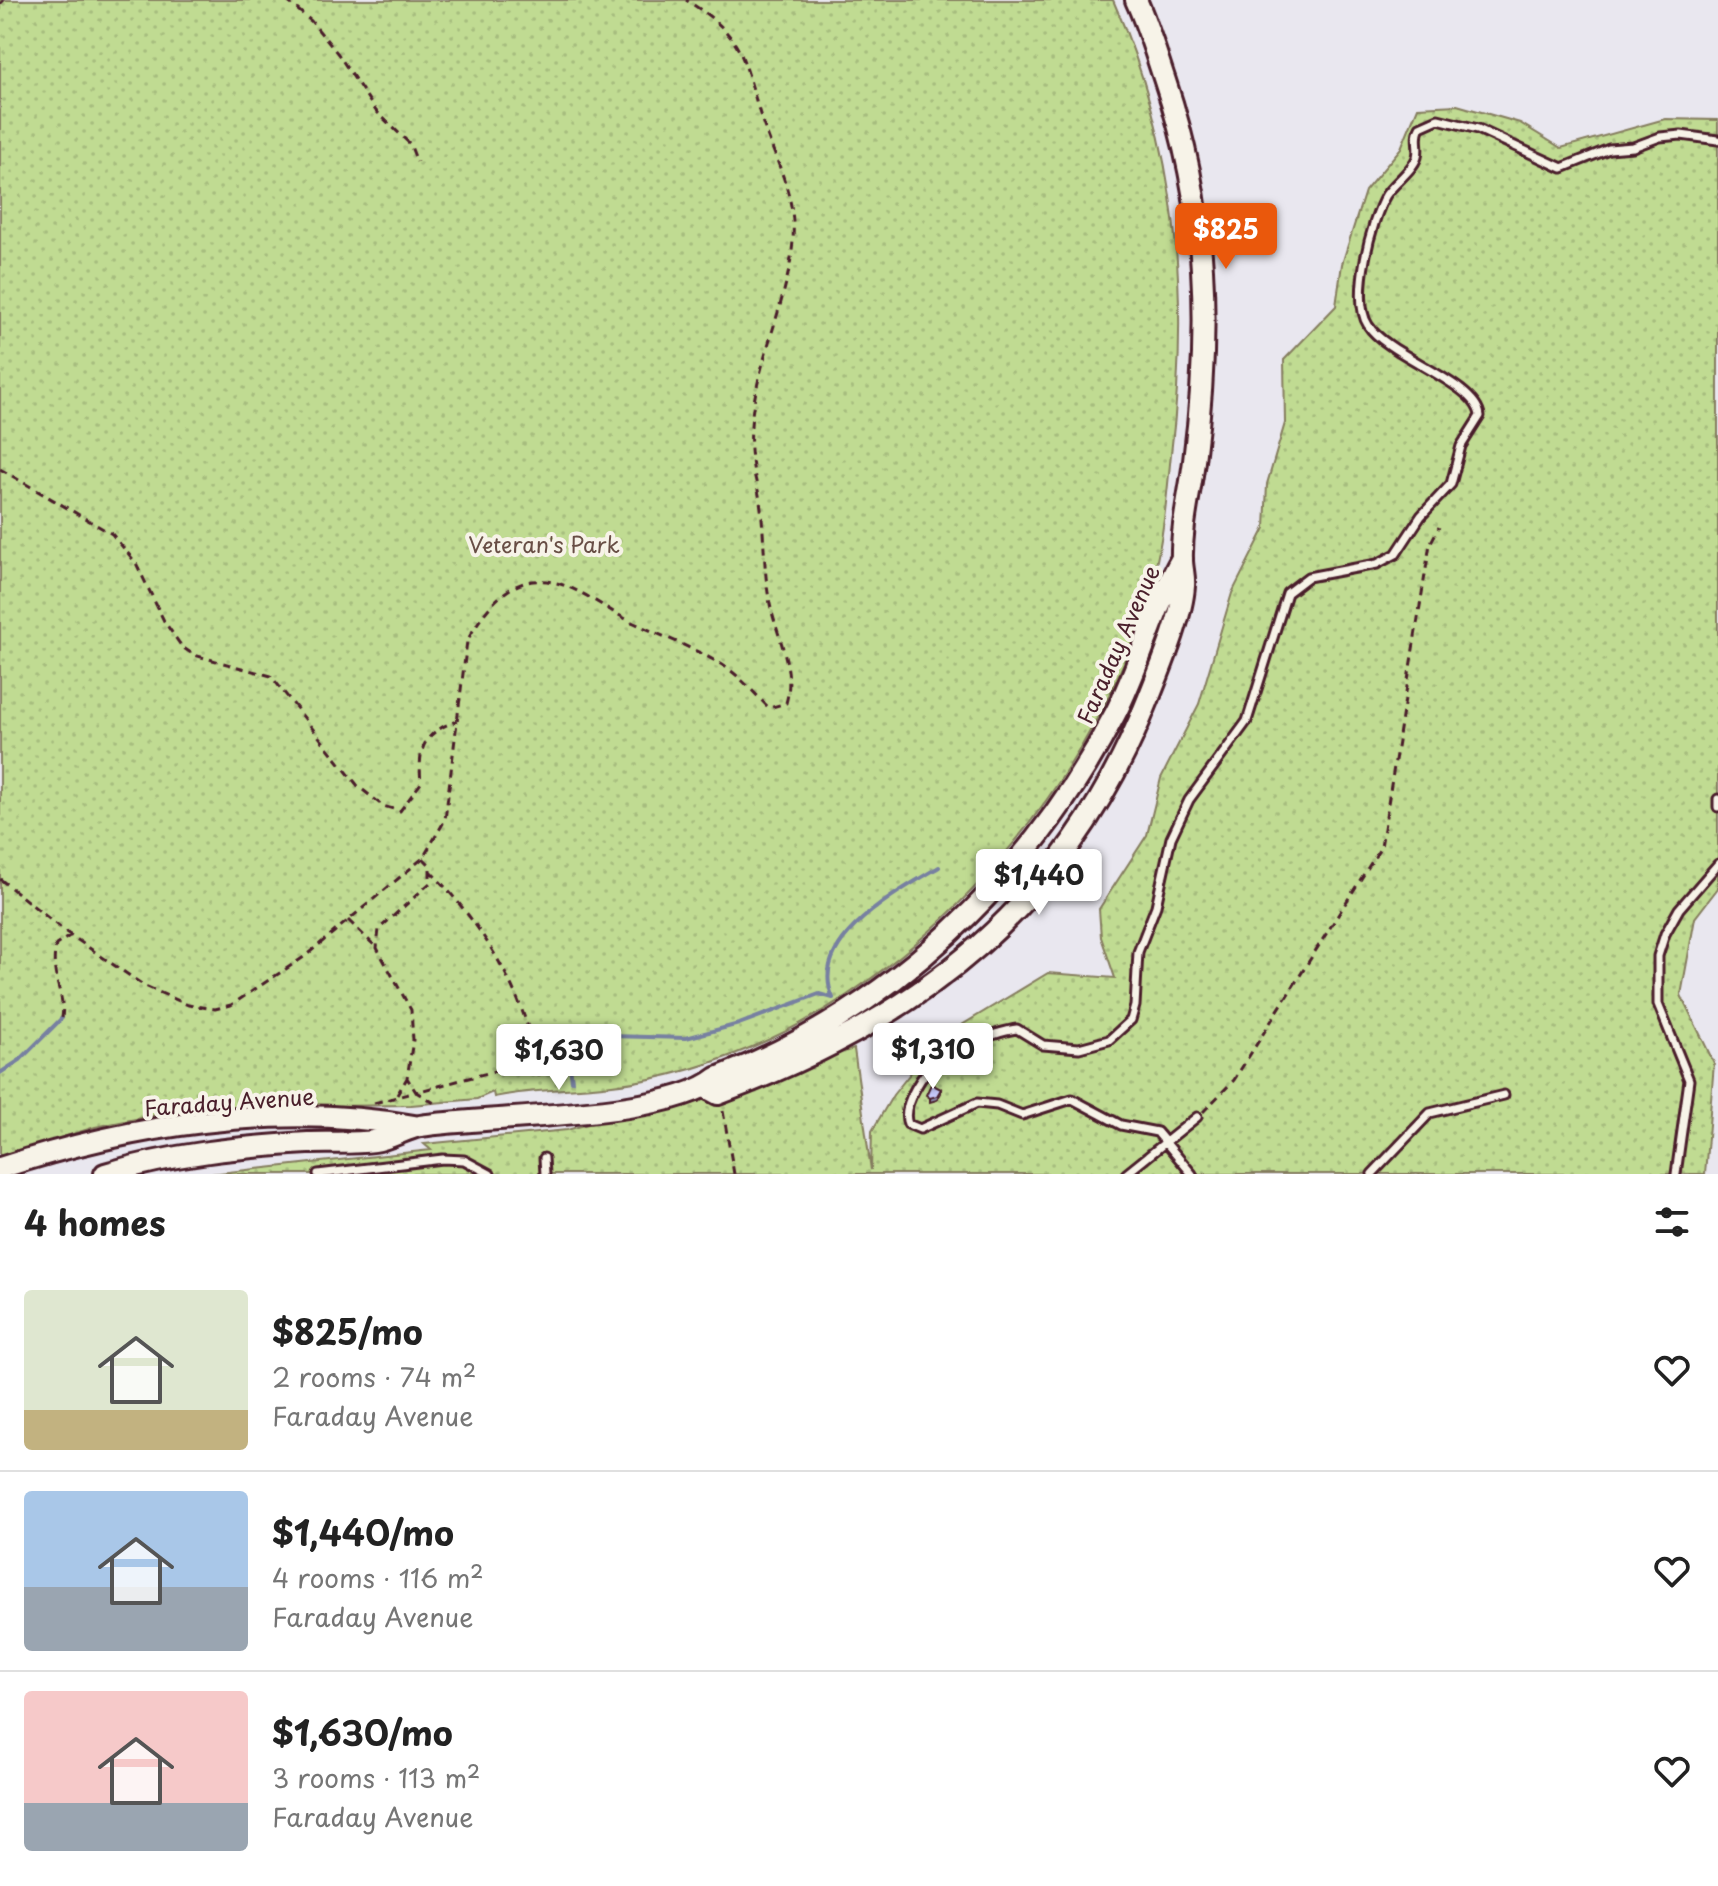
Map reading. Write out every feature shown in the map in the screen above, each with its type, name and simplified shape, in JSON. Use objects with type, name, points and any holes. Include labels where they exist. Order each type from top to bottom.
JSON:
[{"type":"main road","name":"Faraday Avenue","points":[[105,1174],[142,1163],[228,1149],[376,1141],[418,1126],[579,1112],[711,1090],[820,1051],[938,982],[1032,892],[1120,769],[1162,664],[1184,586],[1182,558],[1200,416],[1204,260],[1184,137],[1136,0]]},
{"type":"main road","name":"Faraday Avenue","points":[[711,1090],[717,1078],[802,1042],[896,981],[950,934],[1009,871],[1088,764],[1116,714],[1139,664],[1169,581],[1182,558]]},
{"type":"main road","name":"Faraday Avenue","points":[[0,1168],[124,1132],[193,1123],[372,1118],[418,1126]]},
{"type":"lane","points":[[1191,1172],[1157,1132],[1121,1125],[1072,1099],[1022,1115],[993,1104],[971,1104],[920,1129],[908,1124],[906,1112],[910,1099],[937,1060],[956,1050],[1012,1030],[1025,1032],[1043,1045],[1073,1048],[1104,1043],[1124,1029],[1134,1011],[1138,952],[1156,906],[1171,838],[1185,806],[1250,716],[1287,593],[1297,582],[1314,575],[1377,564],[1393,557],[1407,542],[1421,516],[1451,484],[1461,446],[1480,416],[1478,407],[1449,382],[1381,338],[1369,327],[1362,309],[1374,219],[1388,192],[1417,158],[1416,136],[1420,127],[1438,119],[1478,129],[1562,168],[1609,149],[1633,147],[1660,137],[1681,135],[1718,140]]},
{"type":"lane","points":[[1718,799],[1718,807]]},
{"type":"lane","points":[[1676,1174],[1689,1080],[1658,1004],[1658,956],[1665,934],[1679,909],[1718,864]]},
{"type":"lane","points":[[1372,1174],[1430,1113],[1504,1095]]},
{"type":"lane","points":[[1126,1174],[1169,1143],[1197,1117]]},
{"type":"lane","points":[[544,1158],[545,1174]]},
{"type":"lane","points":[[318,1174],[443,1159],[464,1160],[490,1174]]},
{"type":"path","points":[[0,4],[4,0]]},
{"type":"path","points":[[286,0],[311,21],[338,54],[376,111],[410,144],[417,162]]},
{"type":"path","points":[[0,879],[71,935],[143,985],[188,1005],[215,1009],[231,1005],[270,982],[423,858],[445,820],[467,641],[494,602],[514,587],[530,581],[548,581],[578,592],[627,620],[725,667],[769,708],[786,703],[790,688],[789,669],[770,603],[760,500],[751,457],[752,421],[763,361],[792,251],[793,221],[786,178],[760,113],[741,49],[723,27],[686,0]]},
{"type":"path","points":[[0,469],[112,534],[136,563],[164,621],[182,647],[194,655],[271,676],[358,786],[383,806],[400,811],[421,783],[419,755],[426,739],[442,726],[457,721]]},
{"type":"path","points":[[1197,1117],[1234,1080],[1381,847],[1430,544],[1439,527]]},
{"type":"path","points":[[423,858],[462,905],[529,1023],[539,1077]]},
{"type":"path","points":[[377,948],[379,929],[430,883],[430,870]]},
{"type":"path","points":[[347,920],[377,948],[411,1010],[413,1040],[407,1078],[396,1096]]},
{"type":"path","points":[[62,1018],[64,1008],[52,965],[56,945],[71,935]]},
{"type":"path","points":[[371,1108],[374,1102],[536,1060]]},
{"type":"path","points":[[407,1078],[416,1092],[436,1104]]},
{"type":"path","points":[[711,1090],[730,1132],[734,1174]]},
{"type":"green space","name":"Veteran's Park","points":[[0,0],[1113,0],[1135,55],[1152,111],[1174,223],[1179,337],[1177,395],[1165,514],[1154,573],[1131,644],[1099,715],[1059,782],[1011,846],[957,905],[898,958],[836,1003],[770,1039],[693,1068],[653,1079],[612,1085],[494,1097],[493,1092],[477,1099],[411,1105],[249,1107],[171,1112],[95,1127],[0,1157]]},
{"type":"green space","points":[[1457,105],[1520,123],[1561,148],[1665,119],[1718,120],[1718,888],[1695,918],[1681,995],[1714,1063],[1705,1174],[210,1174],[431,1150],[424,1144],[567,1130],[854,1049],[871,1170],[872,1131],[893,1095],[937,1040],[1048,973],[1115,978],[1101,937],[1099,909],[1147,835],[1161,778],[1199,704],[1232,593],[1265,528],[1267,484],[1285,423],[1284,360],[1336,306],[1342,264],[1365,191],[1401,148],[1418,107]]},
{"type":"building","points":[[931,1084],[941,1089],[937,1096],[930,1098],[926,1095]]},
{"type":"waterway","points":[[833,998],[828,977],[833,957],[844,938],[881,904],[939,867]]},
{"type":"waterway","points":[[572,1081],[567,1044],[572,1035],[686,1038],[739,1024],[819,994],[833,998]]},
{"type":"waterway","points":[[0,1073],[20,1060],[62,1018]]}]
